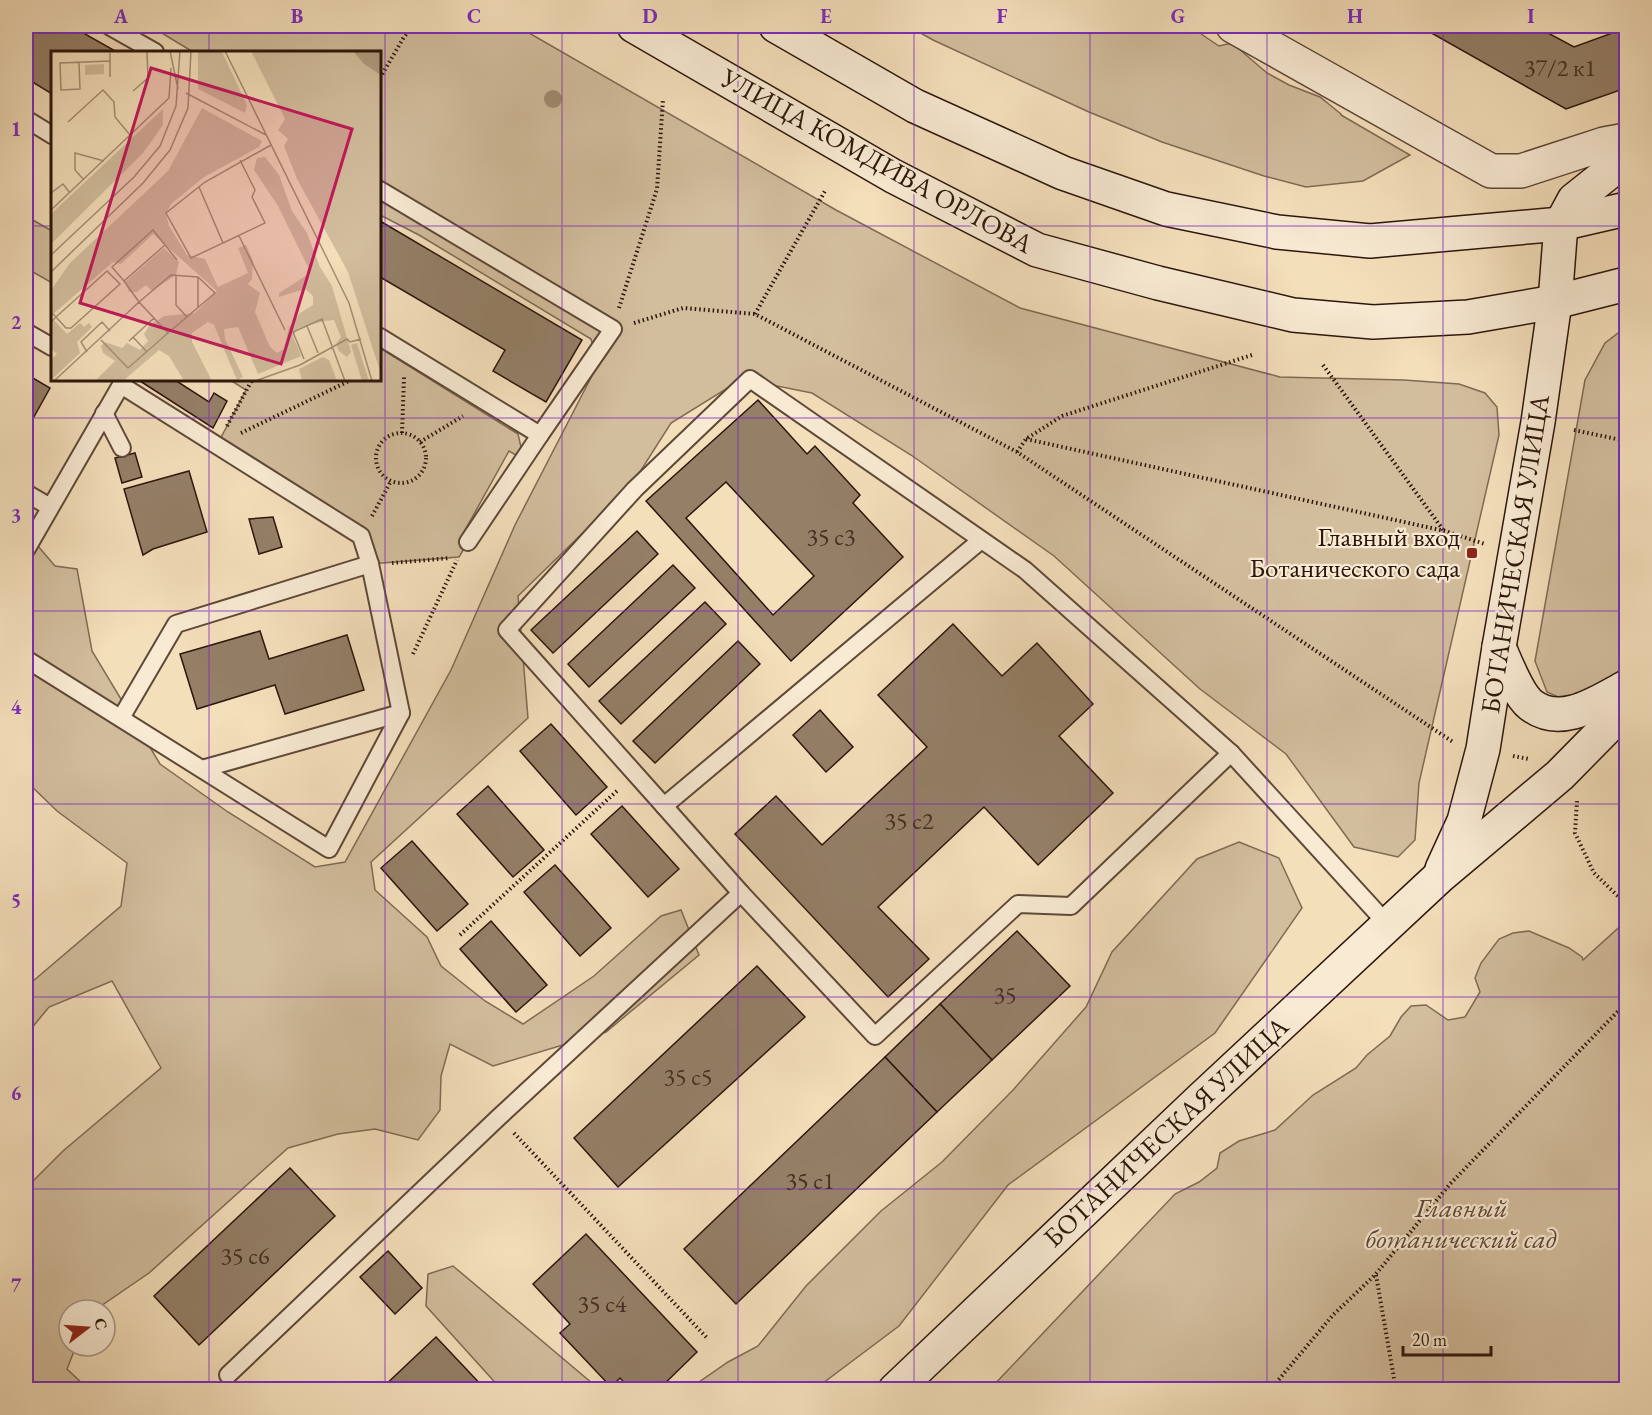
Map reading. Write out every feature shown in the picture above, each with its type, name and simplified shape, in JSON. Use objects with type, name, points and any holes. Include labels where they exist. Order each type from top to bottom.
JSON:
[{"type":"main road","name":"УЛИЦА КОМДИВА ОРЛОВА","points":[[634,26],[893,176],[1037,250],[1158,283],[1293,315],[1373,322],[1468,317],[1555,302],[1626,284]]},
{"type":"main road","points":[[776,26],[915,106],[1063,174],[1166,209],[1277,232],[1370,241],[1561,224],[1626,209]]},
{"type":"main road","points":[[1233,26],[1491,171],[1521,171],[1604,144],[1626,140]]},
{"type":"main road","points":[[1561,224],[1574,200],[1626,161]]},
{"type":"main road","name":"БОТАНИЧЕСКАЯ УЛИЦА","points":[[1439,876],[1464,821],[1484,749],[1499,647],[1538,422],[1555,302],[1561,224]]},
{"type":"main road","points":[[1499,647],[1515,684],[1529,704],[1549,714],[1574,713],[1626,687]]},
{"type":"main road","name":"БОТАНИЧЕСКАЯ УЛИЦА","points":[[895,1389],[1439,876],[1560,775],[1626,708]]},
{"type":"lane","points":[[109,26],[153,51]]},
{"type":"lane","points":[[26,119],[51,134]]},
{"type":"lane","points":[[381,191],[613,329],[468,542]]},
{"type":"lane","points":[[26,332],[51,346]]},
{"type":"lane","points":[[381,339],[540,435]]},
{"type":"lane","points":[[1231,753],[1071,906],[1018,904],[875,1036],[741,893],[507,630],[635,489],[750,379],[980,541],[1025,570],[1231,753],[1388,924]]},
{"type":"lane","points":[[26,550],[104,413],[119,381],[361,536],[370,564],[401,713],[328,849],[26,659]]},
{"type":"lane","points":[[104,413],[122,448]]},
{"type":"lane","points":[[26,493],[50,507]]},
{"type":"lane","points":[[664,806],[980,541]]},
{"type":"lane","points":[[121,718],[177,624],[370,564]]},
{"type":"lane","points":[[202,770],[401,713]]},
{"type":"lane","points":[[228,1375],[499,1117],[741,893]]},
{"type":"path","points":[[381,76],[404,37],[414,26]]},
{"type":"path","points":[[613,329],[657,189],[663,99]]},
{"type":"path","points":[[755,314],[825,191]]},
{"type":"path","points":[[613,329],[683,308],[755,314],[1017,452],[1451,742]]},
{"type":"path","points":[[402,433],[405,353]]},
{"type":"path","points":[[1017,452],[1026,439],[1062,416],[1252,355]]},
{"type":"path","points":[[1323,365],[1445,531]]},
{"type":"path","points":[[217,445],[251,381]]},
{"type":"path","points":[[217,445],[349,381]]},
{"type":"path","points":[[420,442],[485,402]]},
{"type":"path","points":[[1574,430],[1626,441]]},
{"type":"path","points":[[402,433],[420,442],[426,452],[426,463],[421,473],[413,481],[402,483],[391,481],[382,474],[377,463],[377,452],[382,442],[391,435],[402,433]]},
{"type":"path","points":[[1026,439],[1445,531],[1486,544]]},
{"type":"path","points":[[361,536],[391,481]]},
{"type":"path","points":[[370,564],[459,557],[396,689]]},
{"type":"path","points":[[1512,756],[1536,761]]},
{"type":"path","points":[[460,935],[635,774]]},
{"type":"path","points":[[1578,791],[1575,833],[1594,873],[1626,904]]},
{"type":"path","points":[[1270,1389],[1333,1315],[1375,1275],[1450,1184],[1626,1003]]},
{"type":"path","points":[[499,1117],[708,1339]]},
{"type":"path","points":[[1375,1275],[1396,1389]]},
{"type":"green space","points":[[150,26],[517,26],[836,210],[1020,308],[1280,377],[1404,380],[1459,384],[1485,393],[1497,407],[1499,435],[1419,783],[1415,840],[1398,857],[1354,847],[1286,754],[1200,689],[1054,556],[911,455],[812,393],[742,379],[671,423],[631,486],[518,596],[528,718],[371,862],[375,890],[427,937],[441,966],[485,1001],[523,1024],[594,976],[661,916],[681,910],[699,955],[606,1032],[493,1066],[450,1044],[441,1076],[440,1110],[418,1140],[375,1129],[338,1134],[288,1148],[149,1273],[113,1298],[57,1298],[57,1358],[71,1358],[67,1369],[88,1389],[26,1389],[26,1188],[63,1151],[161,1068],[112,981],[49,1007],[26,1035],[26,987],[121,906],[127,863],[57,811],[26,781],[26,532],[55,566],[77,569],[92,651],[160,764],[228,812],[315,867],[345,862],[451,670],[515,525],[598,364],[591,339],[419,235],[381,216],[381,51],[191,51]]},
{"type":"green space","points":[[908,26],[1190,26],[1219,46],[1232,43],[1267,73],[1289,85],[1320,97],[1341,115],[1410,155],[1363,181],[1306,187],[1264,176],[1162,142],[1089,112],[933,40]]},
{"type":"green space","points":[[31,219],[51,230],[51,282],[26,268],[26,229]]},
{"type":"green space","points":[[1626,327],[1626,664],[1599,689],[1567,701],[1547,692],[1535,661],[1585,380],[1605,343]]},
{"type":"green space","points":[[381,349],[518,434],[524,460],[509,451],[459,541],[468,542],[459,557],[370,564],[361,536],[217,445],[246,390],[232,381],[381,381]]},
{"type":"green space","points":[[1239,842],[1279,858],[1302,908],[1215,1033],[1008,1185],[899,1326],[815,1389],[689,1389],[728,1362],[758,1346],[806,1286],[881,1211],[942,1162],[1014,1089],[1086,1007],[1112,952],[1197,859]]},
{"type":"green space","name":"Главный ботанический сад","points":[[1626,921],[1626,1389],[990,1389],[1175,1194],[1199,1182],[1217,1168],[1220,1153],[1239,1141],[1275,1130],[1313,1095],[1356,1068],[1367,1055],[1390,1036],[1401,1017],[1411,1006],[1426,1005],[1448,1020],[1465,1017],[1480,992],[1475,978],[1481,963],[1499,939],[1513,933],[1529,931],[1569,948],[1583,960]]},
{"type":"green space","points":[[453,1266],[599,1389],[501,1389],[426,1306],[428,1274]]},
{"type":"building","points":[[26,26],[71,26],[115,51],[51,51],[51,93],[26,78]]},
{"type":"building","points":[[1419,26],[1535,26],[1574,47],[1626,28],[1626,88],[1566,109]]},
{"type":"building","points":[[381,222],[582,340],[546,402],[493,371],[505,350],[381,278]]},
{"type":"building","points":[[26,374],[50,388],[26,431]]},
{"type":"building","points":[[140,381],[177,381],[209,402],[214,393],[227,401],[213,428]]},
{"type":"building","points":[[758,400],[807,454],[815,446],[860,495],[853,503],[903,557],[791,661],[646,501]],"holes":[[[726,482],[814,576],[773,615],[686,518]]]},
{"type":"building","points":[[135,453],[142,477],[122,483],[115,458]]},
{"type":"building","points":[[189,471],[207,532],[153,549],[143,555],[124,489]]},
{"type":"building","points":[[273,517],[282,547],[259,554],[249,519]]},
{"type":"building","points":[[637,531],[658,554],[553,653],[531,630]]},
{"type":"building","points":[[673,565],[695,588],[589,687],[568,664]]},
{"type":"building","points":[[705,602],[726,624],[621,724],[599,701]]},
{"type":"building","points":[[953,624],[1002,676],[1037,643],[1093,704],[1059,736],[1113,793],[1038,865],[984,807],[878,907],[929,959],[888,997],[735,834],[776,796],[822,845],[927,747],[878,695]]},
{"type":"building","points":[[260,631],[269,659],[347,635],[364,690],[285,714],[275,685],[197,709],[180,654]]},
{"type":"building","points":[[738,641],[760,664],[655,763],[633,741]]},
{"type":"building","points":[[820,710],[853,747],[826,772],[793,735]]},
{"type":"building","points":[[551,724],[607,787],[576,815],[520,751]]},
{"type":"building","points":[[488,786],[544,850],[513,877],[457,814]]},
{"type":"building","points":[[622,806],[679,869],[648,897],[591,834]]},
{"type":"building","points":[[412,841],[468,904],[437,931],[381,868]]},
{"type":"building","points":[[555,865],[611,928],[580,956],[524,892]]},
{"type":"building","points":[[491,921],[547,985],[516,1012],[460,949]]},
{"type":"building","points":[[1017,931],[1070,986],[992,1060],[940,1004]]},
{"type":"building","points":[[757,966],[805,1017],[618,1187],[574,1138]]},
{"type":"building","points":[[940,1004],[992,1060],[937,1112],[885,1057]]},
{"type":"building","points":[[885,1057],[937,1112],[736,1304],[684,1249]]},
{"type":"building","points":[[290,1168],[335,1216],[199,1345],[154,1296]]},
{"type":"building","points":[[586,1234],[697,1352],[658,1390],[631,1390],[620,1378],[611,1387],[560,1333],[570,1324],[533,1284]]},
{"type":"building","points":[[388,1251],[422,1288],[395,1314],[360,1277]]},
{"type":"building","points":[[436,1337],[486,1390],[380,1390]]},
{"type":"place","name":"Главный вход Ботанического сада","points":[[1472,553]]}]
